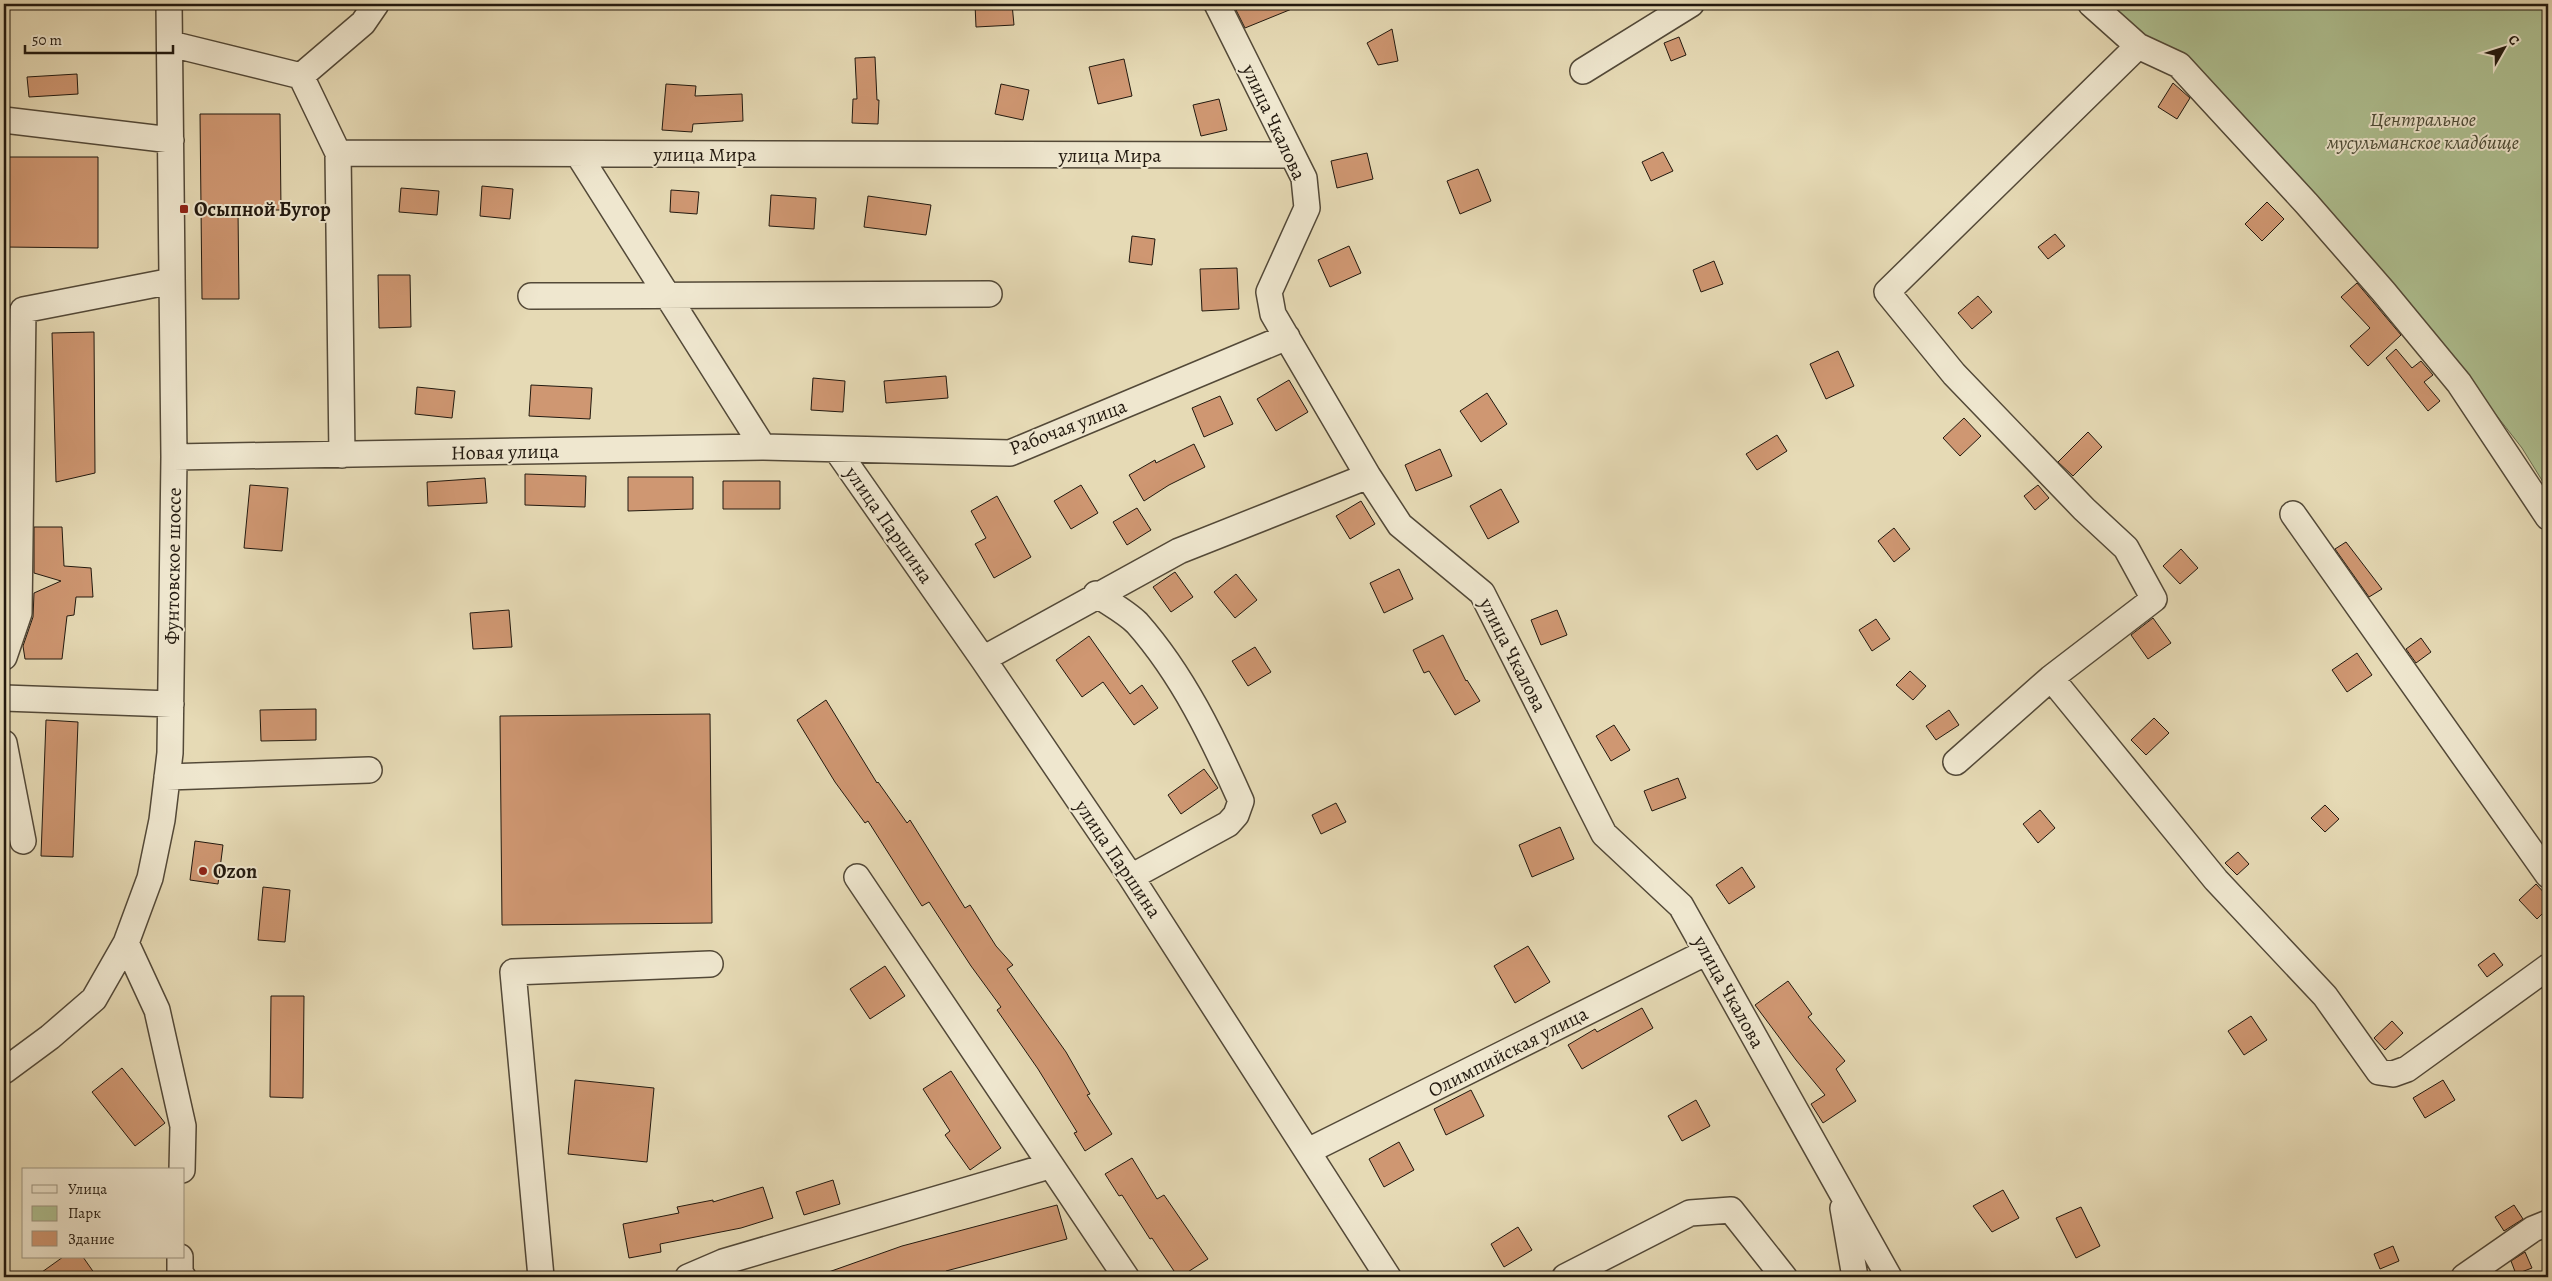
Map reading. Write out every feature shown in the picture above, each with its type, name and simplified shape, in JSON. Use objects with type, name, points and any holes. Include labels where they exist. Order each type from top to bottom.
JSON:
[{"type":"street","name":"Фунтовское шоссе","points":[[4,1070],[50,1037],[94,999],[126,943],[150,878],[162,820],[170,753],[174,457],[171,44],[168,4]]},
{"type":"street","points":[[300,76],[363,23],[376,4]]},
{"type":"street","name":"улица Чкалова","points":[[1217,4],[1304,178],[1307,208],[1269,292],[1273,314],[1368,476],[1400,525],[1482,592],[1604,834],[1681,906],[1889,1277]]},
{"type":"street","points":[[1583,71],[1691,4]]},
{"type":"street","points":[[2091,4],[2138,46],[2179,65],[2383,291],[2459,383],[2548,517]]},
{"type":"street","points":[[171,44],[300,76],[338,153],[342,455]]},
{"type":"street","points":[[1956,762],[2050,678],[2154,599],[2126,548],[2084,509],[1954,374],[1888,292],[2138,46]]},
{"type":"street","points":[[4,120],[171,140]]},
{"type":"street","name":"улица Мира","points":[[338,153],[1291,155]]},
{"type":"street","points":[[578,154],[665,295],[763,447]]},
{"type":"street","points":[[4,657],[18,613],[23,310],[172,281]]},
{"type":"street","points":[[531,296],[989,294]]},
{"type":"street","name":"Рабочая улица","points":[[836,449],[1010,453],[1287,337]]},
{"type":"street","name":"Новая улица","points":[[174,457],[763,447],[836,449]]},
{"type":"street","name":"улица Паршина","points":[[836,449],[1131,877],[1388,1277]]},
{"type":"street","points":[[982,659],[1096,594],[1179,550],[1368,476]]},
{"type":"street","points":[[2293,514],[2548,875]]},
{"type":"street","points":[[1096,594],[1136,622],[1179,678],[1221,757],[1241,801],[1236,815],[1228,824],[1131,877]]},
{"type":"street","points":[[2050,678],[2216,880],[2325,996],[2379,1072],[2393,1074],[2407,1069],[2548,967]]},
{"type":"street","points":[[4,698],[171,704]]},
{"type":"street","points":[[4,743],[23,841]]},
{"type":"street","points":[[167,777],[369,770]]},
{"type":"street","points":[[856,878],[1049,1166],[1126,1277]]},
{"type":"street","points":[[126,943],[157,1010],[183,1126],[182,1168]]},
{"type":"street","name":"Олимпийская улица","points":[[1308,1151],[1707,952]]},
{"type":"street","points":[[541,1277],[513,972],[710,964]]},
{"type":"street","points":[[688,1277],[723,1262],[1049,1166]]},
{"type":"street","points":[[1839,1188],[1855,1277]]},
{"type":"street","points":[[1565,1277],[1690,1213],[1731,1210],[1784,1277]]},
{"type":"street","points":[[2464,1277],[2533,1229],[2548,1223]]},
{"type":"green space","name":"Центральное мусульманское кладбище","points":[[2106,4],[2548,4],[2548,490],[2522,448],[2411,306]]},
{"type":"building","points":[[975,4],[1012,4],[1014,25],[976,27]]},
{"type":"building","points":[[1233,4],[1304,4],[1245,28]]},
{"type":"building","points":[[1392,29],[1398,61],[1378,65],[1367,43]]},
{"type":"building","points":[[1679,37],[1686,55],[1671,61],[1664,43]]},
{"type":"building","points":[[875,57],[877,100],[879,100],[878,124],[852,123],[853,99],[857,99],[855,58]]},
{"type":"building","points":[[1124,59],[1132,96],[1098,104],[1089,67]]},
{"type":"building","points":[[77,74],[78,94],[29,97],[27,77]]},
{"type":"building","points":[[2173,83],[2190,98],[2177,119],[2158,107]]},
{"type":"building","points":[[666,84],[696,86],[695,96],[742,94],[743,121],[693,124],[692,132],[662,130]]},
{"type":"building","points":[[1001,84],[1029,90],[1023,120],[995,114]]},
{"type":"building","points":[[1219,99],[1227,130],[1201,136],[1193,105]]},
{"type":"building","points":[[200,114],[280,114],[281,210],[238,210],[239,299],[202,299]]},
{"type":"building","points":[[1663,152],[1673,171],[1651,181],[1642,162]]},
{"type":"building","points":[[1367,153],[1373,179],[1337,188],[1331,161]]},
{"type":"building","points":[[4,157],[98,157],[98,248],[4,247]]},
{"type":"building","points":[[1478,169],[1491,201],[1460,214],[1447,181]]},
{"type":"building","points":[[482,186],[513,189],[510,219],[480,216]]},
{"type":"building","points":[[401,188],[439,191],[437,215],[399,212]]},
{"type":"building","points":[[671,190],[699,192],[697,214],[670,212]]},
{"type":"building","points":[[771,195],[816,198],[814,229],[769,226]]},
{"type":"building","points":[[868,196],[931,205],[926,235],[864,227]]},
{"type":"building","points":[[2267,202],[2284,219],[2262,241],[2245,224]]},
{"type":"building","points":[[2055,234],[2065,246],[2048,259],[2038,247]]},
{"type":"building","points":[[1132,236],[1155,239],[1152,265],[1129,262]]},
{"type":"building","points":[[1349,246],[1361,273],[1330,287],[1318,260]]},
{"type":"building","points":[[1714,261],[1723,284],[1701,292],[1693,270]]},
{"type":"building","points":[[1237,268],[1239,309],[1202,311],[1200,269]]},
{"type":"building","points":[[378,275],[410,275],[411,327],[379,328]]},
{"type":"building","points":[[2357,283],[2401,335],[2368,366],[2350,346],[2370,328],[2341,297]]},
{"type":"building","points":[[1978,296],[1992,312],[1972,329],[1958,313]]},
{"type":"building","points":[[94,332],[95,473],[56,482],[52,333]]},
{"type":"building","points":[[2396,349],[2412,368],[2421,361],[2433,375],[2424,382],[2440,401],[2428,411],[2386,358]]},
{"type":"building","points":[[1838,351],[1854,386],[1826,399],[1810,364]]},
{"type":"building","points":[[946,376],[948,398],[886,403],[884,381]]},
{"type":"building","points":[[813,378],[845,381],[843,412],[811,410]]},
{"type":"building","points":[[1289,380],[1308,412],[1276,431],[1257,399]]},
{"type":"building","points":[[531,385],[592,388],[590,419],[529,416]]},
{"type":"building","points":[[417,387],[455,391],[452,418],[415,414]]},
{"type":"building","points":[[1487,393],[1507,424],[1481,442],[1460,411]]},
{"type":"building","points":[[1220,396],[1233,424],[1204,437],[1192,408]]},
{"type":"building","points":[[1964,418],[1981,436],[1960,456],[1943,438]]},
{"type":"building","points":[[2088,432],[2102,447],[2073,476],[2058,462]]},
{"type":"building","points":[[1777,435],[1787,451],[1757,470],[1746,454]]},
{"type":"building","points":[[1194,444],[1205,467],[1169,485],[1144,501],[1129,475],[1155,460],[1156,463]]},
{"type":"building","points":[[1440,449],[1452,476],[1416,491],[1405,465]]},
{"type":"building","points":[[525,474],[586,476],[585,507],[525,505]]},
{"type":"building","points":[[628,477],[693,477],[693,509],[628,511]]},
{"type":"building","points":[[485,478],[487,503],[428,506],[427,482]]},
{"type":"building","points":[[723,481],[780,481],[780,509],[723,509]]},
{"type":"building","points":[[250,485],[288,488],[282,551],[244,548]]},
{"type":"building","points":[[1081,485],[1098,513],[1071,529],[1054,501]]},
{"type":"building","points":[[2038,485],[2049,498],[2035,510],[2024,496]]},
{"type":"building","points":[[1501,489],[1519,522],[1488,539],[1470,506]]},
{"type":"building","points":[[997,496],[1031,557],[994,578],[975,544],[986,538],[971,511]]},
{"type":"building","points":[[1361,501],[1375,524],[1350,539],[1336,516]]},
{"type":"building","points":[[1137,508],[1151,530],[1127,545],[1113,522]]},
{"type":"building","points":[[34,527],[62,527],[64,566],[91,568],[93,597],[76,597],[74,615],[67,616],[62,659],[25,659],[23,646],[33,617],[34,593],[61,581],[34,573]]},
{"type":"building","points":[[1894,528],[1910,549],[1894,562],[1878,541]]},
{"type":"building","points":[[2346,542],[2382,589],[2369,597],[2335,549]]},
{"type":"building","points":[[2181,549],[2198,568],[2180,584],[2163,566]]},
{"type":"building","points":[[1399,569],[1413,599],[1384,613],[1370,583]]},
{"type":"building","points":[[1175,572],[1193,597],[1171,612],[1153,587]]},
{"type":"building","points":[[1236,574],[1257,600],[1235,618],[1214,592]]},
{"type":"building","points":[[509,610],[512,647],[473,649],[470,613]]},
{"type":"building","points":[[1557,610],[1567,635],[1541,645],[1531,620]]},
{"type":"building","points":[[2153,618],[2171,643],[2148,659],[2131,635]]},
{"type":"building","points":[[1876,619],[1890,639],[1872,651],[1859,630]]},
{"type":"building","points":[[1443,635],[1466,681],[1480,701],[1455,715],[1429,671],[1424,673],[1413,650]]},
{"type":"building","points":[[1089,636],[1130,694],[1142,685],[1158,708],[1134,725],[1103,682],[1082,697],[1056,660]]},
{"type":"building","points":[[2421,638],[2431,652],[2416,663],[2406,649]]},
{"type":"building","points":[[1255,647],[1271,672],[1248,686],[1232,661]]},
{"type":"building","points":[[2357,653],[2372,675],[2347,692],[2332,670]]},
{"type":"building","points":[[1910,671],[1926,686],[1913,700],[1896,685]]},
{"type":"building","points":[[826,700],[877,783],[907,823],[910,820],[965,908],[970,905],[996,946],[1013,965],[1007,969],[1066,1052],[1090,1094],[1087,1095],[1112,1134],[1085,1151],[1074,1133],[1077,1132],[1038,1069],[997,1010],[1001,1007],[971,966],[929,902],[922,906],[868,821],[865,823],[835,782],[797,720]]},
{"type":"building","points":[[316,709],[316,740],[261,741],[260,710]]},
{"type":"building","points":[[1949,710],[1959,725],[1936,740],[1926,726]]},
{"type":"building","points":[[710,714],[712,923],[502,925],[500,716]]},
{"type":"building","points":[[2154,718],[2169,733],[2146,755],[2131,740]]},
{"type":"building","points":[[46,720],[78,722],[73,857],[41,856]]},
{"type":"building","points":[[1614,725],[1630,750],[1611,761],[1596,736]]},
{"type":"building","points":[[1204,769],[1218,788],[1181,814],[1168,795]]},
{"type":"building","points":[[1678,778],[1686,798],[1652,811],[1644,791]]},
{"type":"building","points":[[1336,803],[1346,822],[1321,834],[1312,815]]},
{"type":"building","points":[[2325,805],[2339,819],[2325,832],[2311,818]]},
{"type":"building","points":[[2040,810],[2055,828],[2038,843],[2023,824]]},
{"type":"building","points":[[1560,827],[1574,859],[1532,877],[1519,845]]},
{"type":"building","points":[[195,841],[223,845],[218,884],[190,880]]},
{"type":"building","points":[[2238,852],[2249,864],[2237,875],[2225,863]]},
{"type":"building","points":[[1742,867],[1755,887],[1729,904],[1716,885]]},
{"type":"building","points":[[2536,884],[2548,897],[2548,908],[2537,919],[2519,900]]},
{"type":"building","points":[[263,887],[290,890],[285,942],[258,940]]},
{"type":"building","points":[[1528,946],[1550,982],[1515,1003],[1494,966]]},
{"type":"building","points":[[2494,953],[2503,965],[2487,977],[2478,965]]},
{"type":"building","points":[[885,966],[905,996],[870,1019],[850,989]]},
{"type":"building","points":[[1788,981],[1812,1014],[1808,1017],[1845,1061],[1836,1069],[1856,1101],[1823,1123],[1811,1104],[1825,1095],[1755,1005]]},
{"type":"building","points":[[271,996],[304,996],[303,1098],[270,1097]]},
{"type":"building","points":[[1642,1008],[1653,1028],[1582,1069],[1568,1045],[1595,1029],[1597,1032]]},
{"type":"building","points":[[2251,1016],[2267,1040],[2244,1055],[2228,1031]]},
{"type":"building","points":[[2392,1021],[2403,1033],[2385,1050],[2374,1038]]},
{"type":"building","points":[[122,1068],[165,1123],[135,1146],[92,1092]]},
{"type":"building","points":[[951,1071],[1001,1148],[970,1170],[945,1135],[950,1131],[923,1089]]},
{"type":"building","points":[[575,1080],[654,1088],[647,1162],[568,1154]]},
{"type":"building","points":[[2443,1080],[2455,1100],[2425,1118],[2413,1098]]},
{"type":"building","points":[[1471,1090],[1484,1116],[1446,1135],[1434,1109]]},
{"type":"building","points":[[1696,1100],[1710,1126],[1682,1141],[1668,1116]]},
{"type":"building","points":[[1399,1142],[1414,1170],[1384,1187],[1369,1159]]},
{"type":"building","points":[[1132,1158],[1157,1199],[1164,1195],[1208,1259],[1180,1277],[1178,1277],[1152,1238],[1150,1239],[1122,1195],[1119,1196],[1105,1174]]},
{"type":"building","points":[[833,1180],[840,1204],[804,1215],[796,1192]]},
{"type":"building","points":[[763,1187],[773,1218],[741,1228],[660,1244],[661,1252],[629,1258],[623,1224],[679,1213],[677,1207],[713,1200],[713,1202]]},
{"type":"building","points":[[2003,1190],[2019,1218],[1992,1232],[1973,1206]]},
{"type":"building","points":[[1057,1205],[1067,1239],[946,1271],[949,1277],[823,1277],[823,1274],[902,1246]]},
{"type":"building","points":[[2514,1205],[2523,1219],[2504,1231],[2495,1217]]},
{"type":"building","points":[[2081,1207],[2100,1246],[2076,1258],[2056,1218]]},
{"type":"building","points":[[1518,1227],[1532,1250],[1504,1267],[1491,1244]]},
{"type":"building","points":[[2393,1246],[2399,1261],[2380,1269],[2374,1254]]},
{"type":"building","points":[[2525,1252],[2532,1268],[2516,1274],[2511,1261]]},
{"type":"building","points":[[62,1258],[84,1258],[97,1277],[35,1277]]},
{"type":"place","name":"Осыпной Бугор","points":[[184,209]]},
{"type":"place","name":"Ozon","points":[[203,871]]}]
